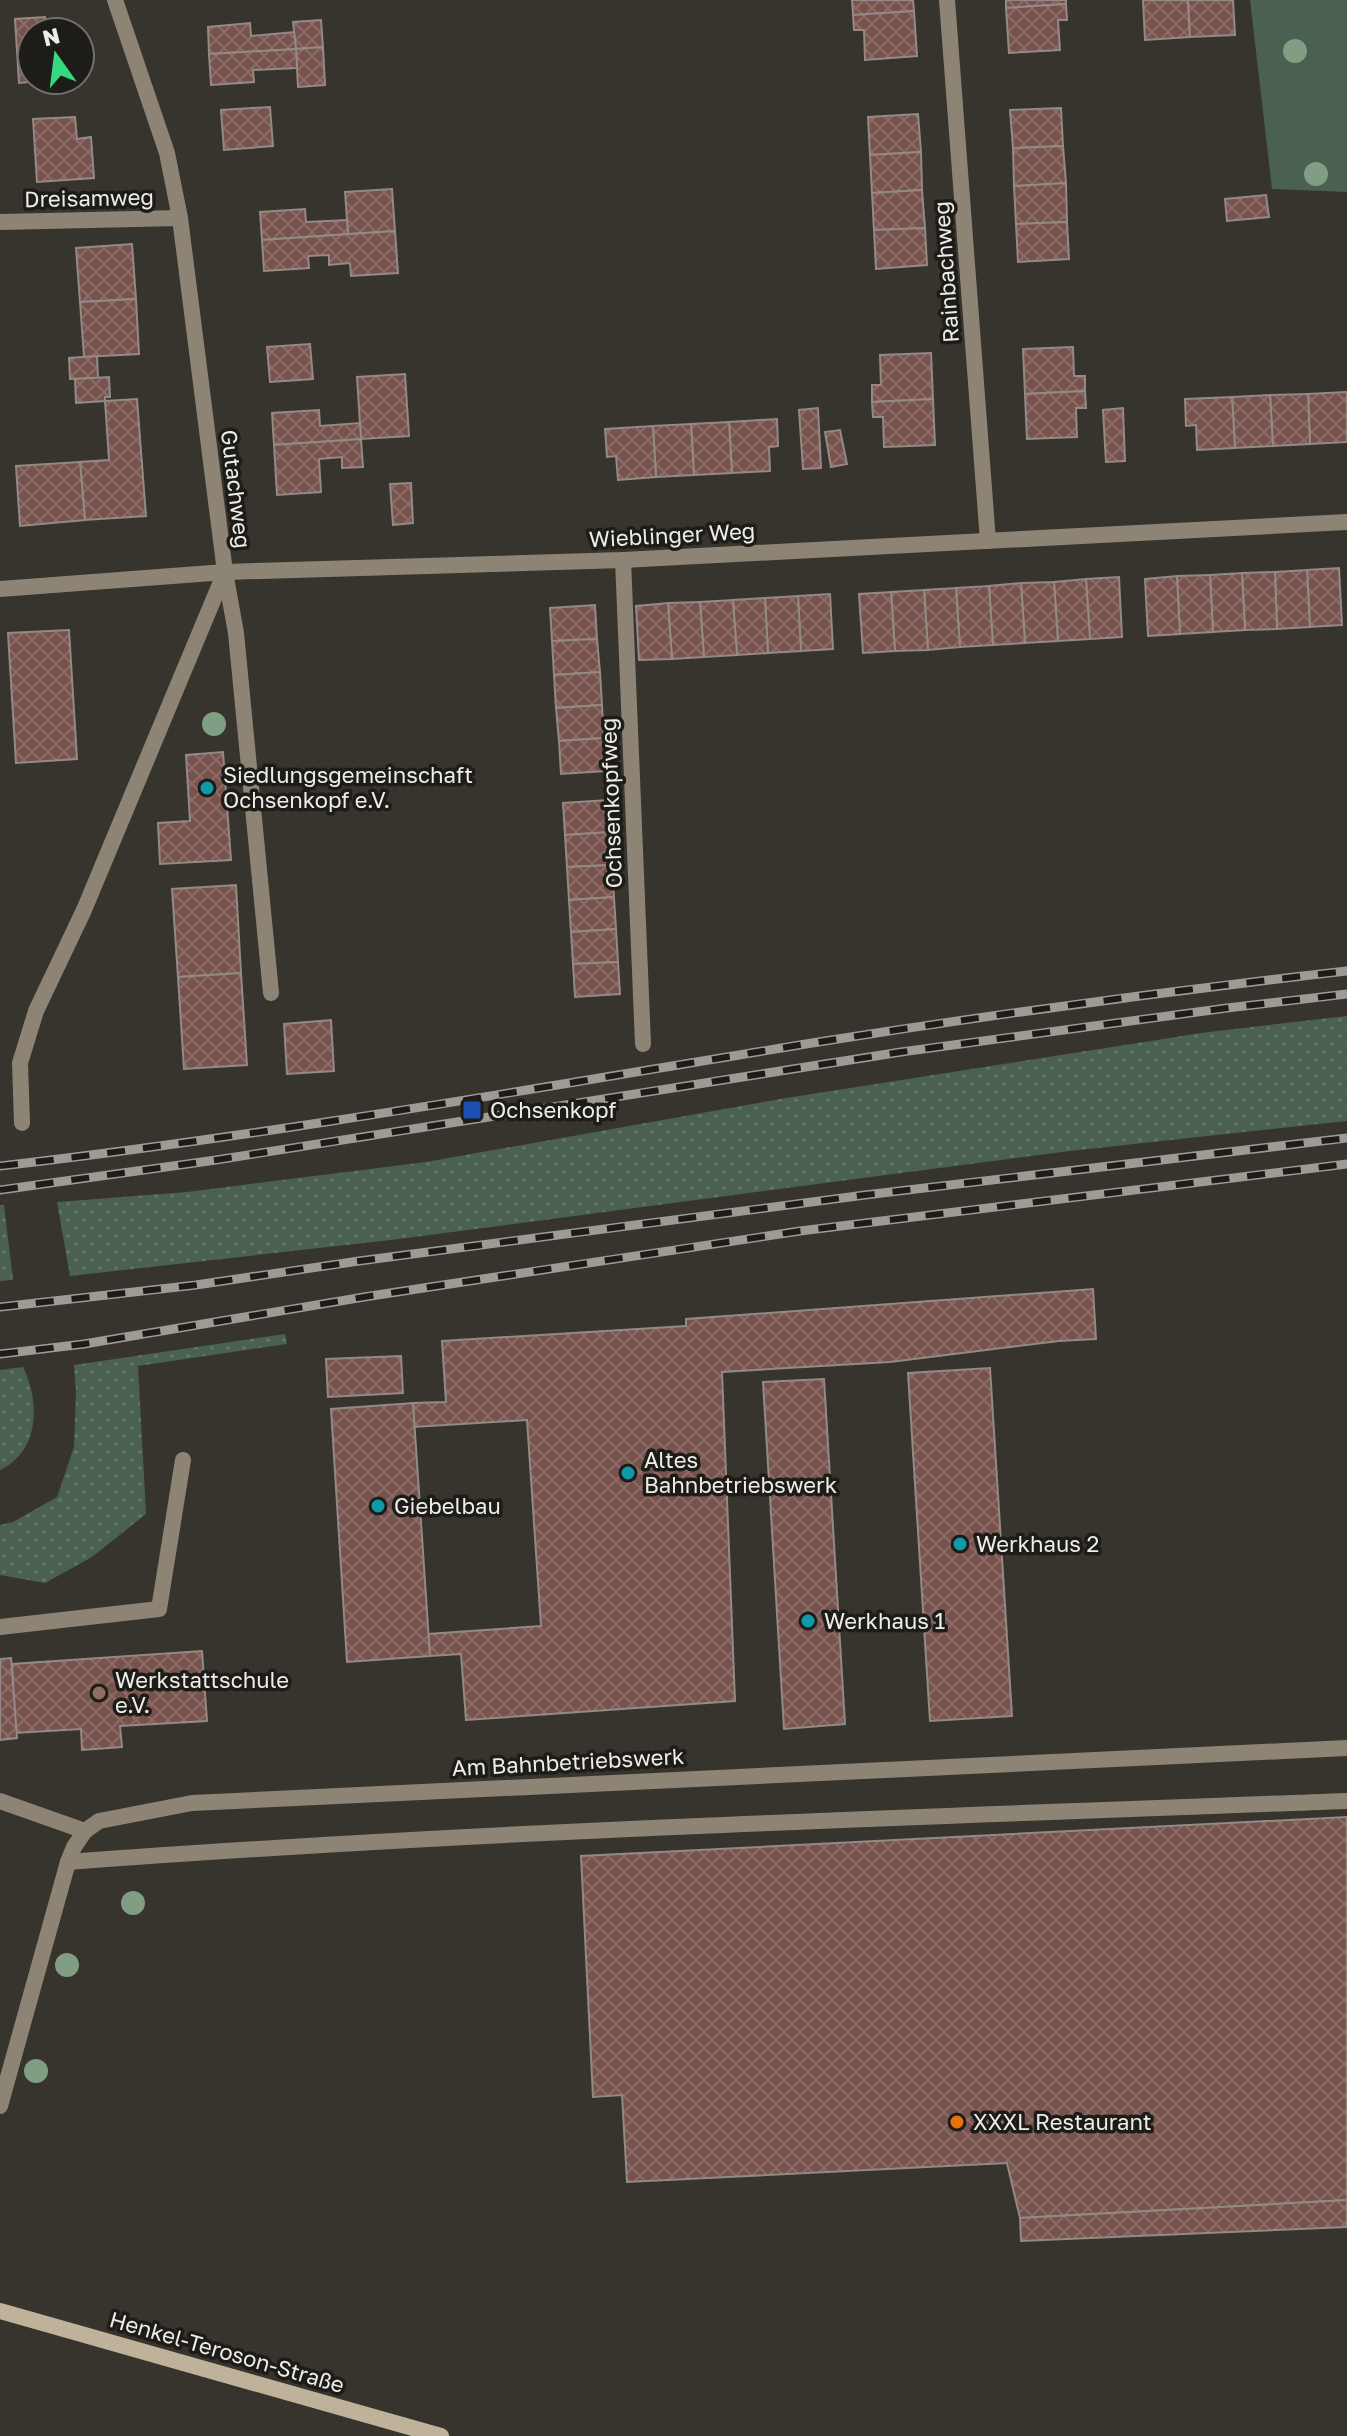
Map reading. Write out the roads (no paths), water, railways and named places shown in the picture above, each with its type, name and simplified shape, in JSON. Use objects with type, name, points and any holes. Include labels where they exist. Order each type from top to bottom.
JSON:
[{"type":"street","name":"Gutachweg","points":[[115,0],[167,153],[180,218],[225,572],[236,633],[271,993]]},
{"type":"street","name":"Rainbachweg","points":[[947,0],[988,541]]},
{"type":"street","name":"Dreisamweg","points":[[0,222],[180,218]]},
{"type":"street","name":"Wieblinger Weg","points":[[0,589],[225,572],[623,560],[1347,522]]},
{"type":"street","name":"Ochsenkopfweg","points":[[623,560],[643,1044]]},
{"type":"street","points":[[22,1123],[20,1063],[36,1011],[84,910],[225,572]]},
{"type":"street","points":[[0,1627],[159,1609],[183,1460]]},
{"type":"street","name":"Am Bahnbetriebswerk","points":[[85,1831],[99,1821],[192,1803],[1347,1748]]},
{"type":"street","points":[[0,1801],[85,1831],[68,1862],[0,2106]]},
{"type":"street","points":[[68,1862],[544,1832],[1347,1801]]},
{"type":"street","name":"Henkel-Teroson-Straße","points":[[0,2311],[441,2436]]},
{"type":"railway","points":[[0,1166],[305,1125],[945,1023],[1347,971]]},
{"type":"railway","points":[[0,1190],[216,1160],[901,1052],[1347,994]]},
{"type":"railway","points":[[0,1307],[196,1285],[865,1195],[1347,1138]]},
{"type":"railway","points":[[0,1354],[84,1344],[364,1297],[800,1231],[1347,1164]]},
{"type":"place","name":"Siedlungsgemeinschaft Ochsenkopf e.V.","points":[[207,788]]},
{"type":"place","name":"Ochsenkopf","points":[[472,1110]]},
{"type":"place","name":"Altes Bahnbetriebswerk","points":[[628,1473]]},
{"type":"place","name":"Giebelbau","points":[[378,1506]]},
{"type":"place","name":"Werkhaus 2","points":[[960,1544]]},
{"type":"place","name":"Werkhaus 1","points":[[808,1621]]},
{"type":"place","name":"Werkstattschule e.V.","points":[[99,1693]]},
{"type":"place","name":"XXXL Restaurant","points":[[957,2122]]}]
